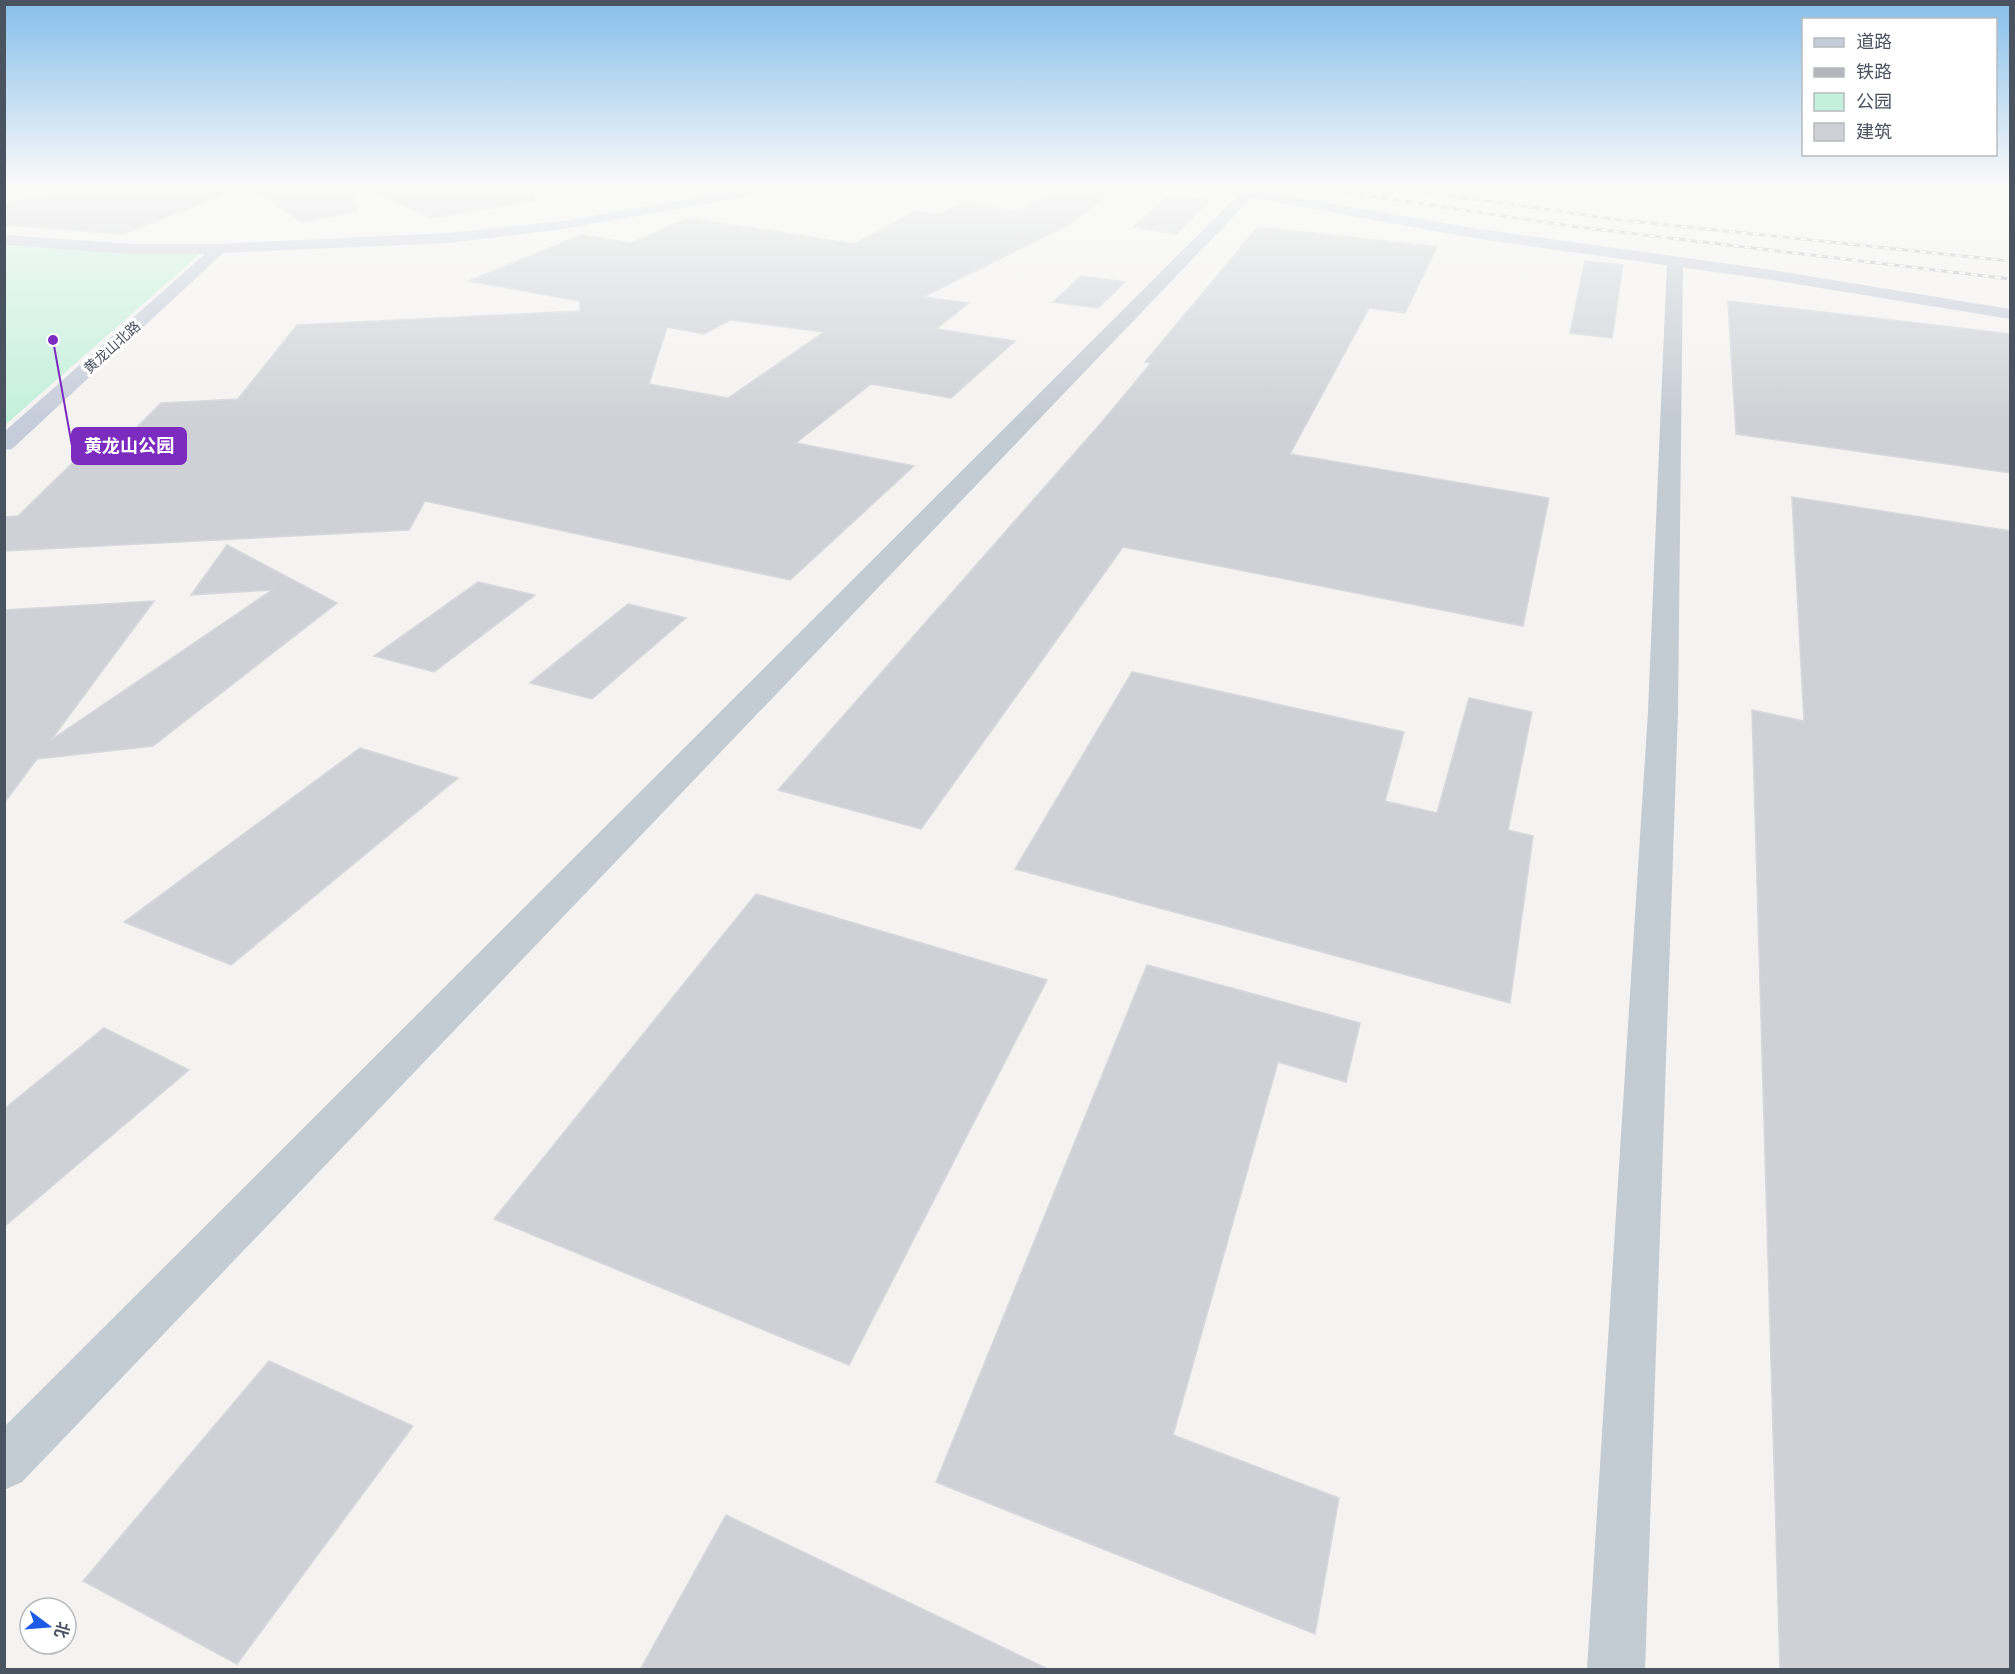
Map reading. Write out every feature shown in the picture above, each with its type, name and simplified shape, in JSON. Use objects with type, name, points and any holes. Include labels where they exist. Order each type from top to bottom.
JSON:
[{"type":"street","name":"黄龙山北路","points":[[4,444],[202,264]]},
{"type":"street","points":[[4,1464],[1178,264]]},
{"type":"street","points":[[1616,1670],[1663,711],[1675,264]]},
{"type":"street","points":[[1695,264],[2010,314]]},
{"type":"green space","points":[[4,264],[188,264],[5,425]]},
{"type":"building","points":[[510,264],[989,264],[923,297],[969,303],[936,329],[1015,341],[951,398],[871,384],[796,443],[914,466],[790,580],[425,501],[409,530],[4,551],[4,517],[18,516],[102,434],[131,433],[161,403],[238,399],[297,325],[580,311],[580,301],[469,281]],"holes":[[[730,320],[824,332],[728,398],[649,384],[667,327],[704,334]]]},
{"type":"building","points":[[1227,264],[1429,264],[1405,313],[1369,308],[1290,454],[1549,498],[1523,626],[1123,547],[921,829],[778,790],[1101,423],[1151,363],[1145,362]]},
{"type":"building","points":[[1584,264],[1623,265],[1612,338],[1570,333]]},
{"type":"building","points":[[1081,276],[1125,282],[1098,308],[1053,302]]},
{"type":"building","points":[[1728,301],[2010,334],[2010,473],[1736,434]]},
{"type":"building","points":[[1792,497],[2010,531],[2010,1670],[1780,1670],[1752,710],[1804,721]]},
{"type":"building","points":[[227,545],[337,603],[153,746],[37,759],[4,803],[4,610],[154,601],[51,740],[272,590],[191,595]]},
{"type":"building","points":[[478,582],[535,595],[434,672],[374,656]]},
{"type":"building","points":[[628,604],[686,618],[592,699],[530,683]]},
{"type":"building","points":[[1132,672],[1404,732],[1385,801],[1437,813],[1469,698],[1532,712],[1508,830],[1533,836],[1510,1003],[1015,869]]},
{"type":"building","points":[[360,748],[458,778],[231,965],[124,922]]},
{"type":"building","points":[[756,894],[1047,980],[849,1365],[494,1219]]},
{"type":"building","points":[[1147,965],[1360,1023],[1346,1082],[1278,1062],[1173,1435],[1339,1498],[1315,1634],[936,1482]]},
{"type":"building","points":[[104,1028],[189,1070],[4,1227],[4,1109]]},
{"type":"building","points":[[269,1361],[413,1426],[237,1664],[83,1581]]},
{"type":"building","points":[[726,1515],[1050,1670],[640,1670]]},
{"type":"railway","points":[[1886,264],[2010,279]]},
{"type":"place","name":"黄龙山公园","points":[[53,340]]}]
